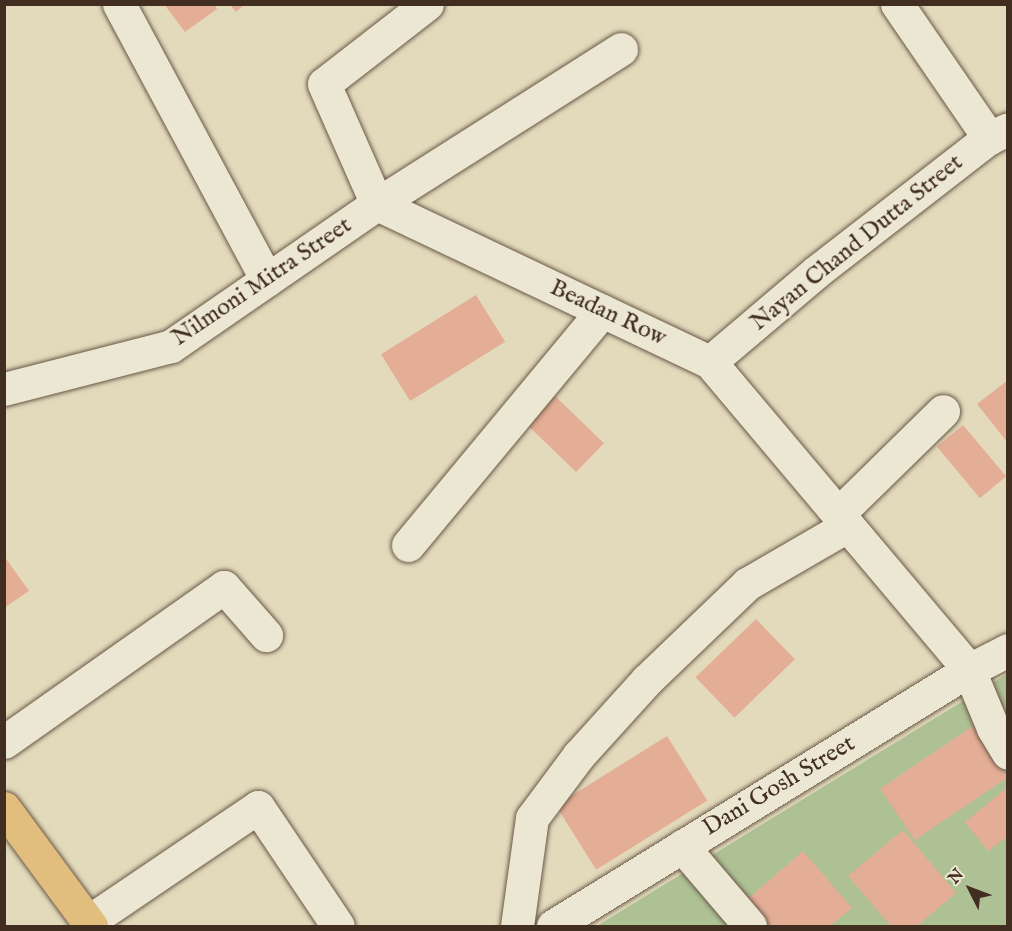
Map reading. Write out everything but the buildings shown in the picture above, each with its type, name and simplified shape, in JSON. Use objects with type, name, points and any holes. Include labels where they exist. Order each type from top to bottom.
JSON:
[{"type":"main road","points":[[4,808],[89,925]]},
{"type":"street","points":[[119,4],[267,280]]},
{"type":"street","points":[[897,4],[998,133]]},
{"type":"street","points":[[377,204],[324,84],[427,5]]},
{"type":"street","name":"Nilmoni Mitra Street","points":[[4,389],[171,346],[377,204],[621,49]]},
{"type":"street","name":"Nayan Chand Dutta Street","points":[[710,362],[816,272],[998,133]]},
{"type":"street","name":"Beadan Row","points":[[377,204],[710,362],[969,670],[993,728],[1008,753]]},
{"type":"street","points":[[408,545],[603,311]]},
{"type":"street","points":[[517,927],[532,818],[579,755],[647,680],[747,584],[842,520],[943,411]]},
{"type":"street","points":[[4,742],[224,587],[266,635]]},
{"type":"street","name":"Dani Gosh Street","points":[[553,927],[969,670],[1008,650]]},
{"type":"street","points":[[89,925],[258,807],[338,927]]},
{"type":"street","points":[[682,846],[750,927]]},
{"type":"green space","points":[[1007,674],[1007,926],[597,926]]}]
